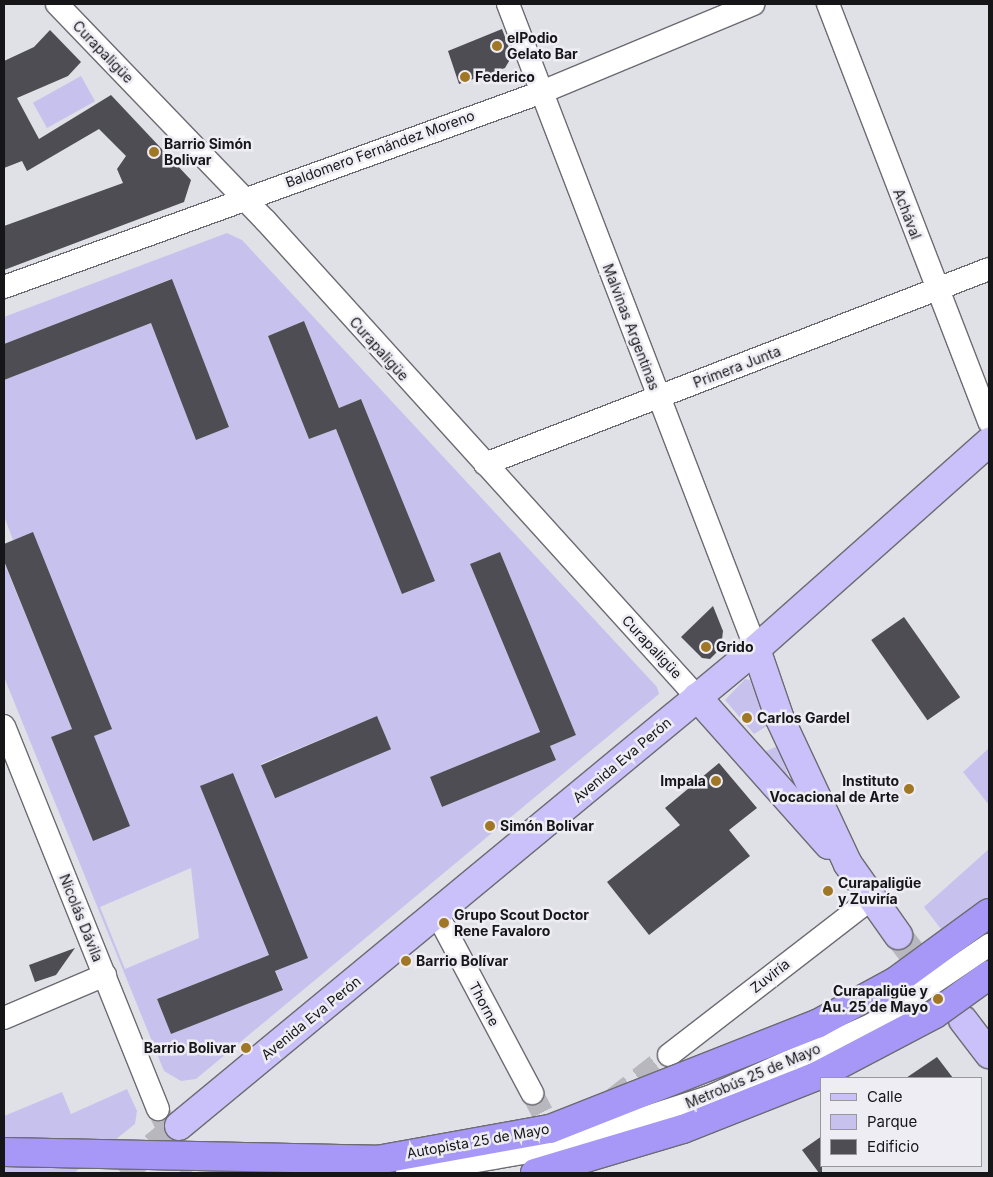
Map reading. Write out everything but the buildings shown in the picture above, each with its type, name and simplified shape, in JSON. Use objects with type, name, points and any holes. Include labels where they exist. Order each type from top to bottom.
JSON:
[{"type":"highway","name":"Autopista 25 de Mayo","points":[[4,1152],[377,1160],[550,1130],[817,1024],[896,981],[989,913]]},
{"type":"highway","points":[[535,1173],[683,1129],[817,1076],[935,1014],[989,975]]},
{"type":"main road","name":"Avenida Eva Perón","points":[[179,1126],[756,649],[986,451]]},
{"type":"main road","points":[[756,649],[780,719],[848,864]]},
{"type":"main road","points":[[697,697],[848,864],[898,935]]},
{"type":"main road","points":[[739,744],[765,743],[780,719]]},
{"type":"main road","points":[[963,1020],[989,1054]]},
{"type":"street","name":"Curapaligüe","points":[[57,4],[244,198],[697,697]]},
{"type":"street","name":"Malvinas Argentinas","points":[[508,4],[756,649]]},
{"type":"street","name":"Baldomero Fernández Moreno","points":[[4,287],[244,198],[542,92],[753,4]]},
{"type":"street","name":"Achával","points":[[828,4],[936,290],[989,422]]},
{"type":"street","name":"Primera Junta","points":[[485,464],[989,269]]},
{"type":"street","name":"Nicolás Dávila","points":[[4,726],[106,975],[158,1109]]},
{"type":"street","name":"Zuviría","points":[[669,1055],[872,898]]},
{"type":"street","name":"Thorne","points":[[437,914],[532,1093]]},
{"type":"street","name":"Metrobús 25 de Mayo","points":[[407,1173],[552,1148],[709,1097],[871,1025],[989,945]]},
{"type":"street","points":[[4,1018],[106,975]]},
{"type":"green space","points":[[81,76],[95,101],[47,128],[33,103]]},
{"type":"green space","points":[[227,233],[242,240],[657,687],[659,694],[196,1079],[181,1081],[164,1071],[4,677],[4,562],[72,729],[51,737],[93,841],[94,736],[111,729],[32,533],[13,540],[4,516],[4,380],[151,323],[196,439],[229,427],[171,279],[4,344],[4,317]],"holes":[[[304,321],[339,408],[361,399],[434,581],[403,594],[336,429],[309,439],[268,336]],[[500,552],[576,735],[550,746],[556,760],[442,807],[430,777],[540,732],[470,564]],[[377,716],[391,749],[274,797],[261,764]],[[201,786],[283,989],[171,1034],[157,999],[269,955]],[[191,868],[199,938],[125,969],[100,907]]]},
{"type":"green space","points":[[745,679],[750,680],[768,720],[767,726],[754,734],[725,700]]},
{"type":"green space","points":[[778,746],[790,781],[764,752]]},
{"type":"green space","points":[[989,748],[989,805],[963,772]]},
{"type":"green space","points":[[989,849],[989,991],[924,907]]},
{"type":"green space","points":[[127,1089],[137,1111],[135,1124],[74,1173],[4,1173],[4,1116],[62,1092],[71,1114]]},
{"type":"tunnel","points":[[898,935],[934,982]]},
{"type":"tunnel","points":[[941,991],[989,956]]},
{"type":"tunnel","points":[[613,1099],[669,1055]]},
{"type":"tunnel","points":[[532,1093],[558,1143]]},
{"type":"tunnel","points":[[158,1109],[189,1173]]},
{"type":"tunnel","points":[[121,1173],[179,1126]]},
{"type":"place","name":"elPodio Gelato Bar","points":[[497,46]]},
{"type":"place","name":"Federico","points":[[465,77]]},
{"type":"place","name":"Barrio Simón Bolivar","points":[[154,152]]},
{"type":"place","name":"Grido","points":[[706,647]]},
{"type":"place","name":"Carlos Gardel","points":[[747,718]]},
{"type":"place","name":"Impala","points":[[716,781]]},
{"type":"place","name":"Instituto Vocacional de Arte","points":[[909,789]]},
{"type":"place","name":"Simón Bolivar","points":[[490,826]]},
{"type":"place","name":"Curapaligüe y Zuviría","points":[[828,891]]},
{"type":"place","name":"Grupo Scout Doctor Rene Favaloro","points":[[444,923]]},
{"type":"place","name":"Barrio Bolívar","points":[[406,961]]},
{"type":"place","name":"Curapaligüe y Au. 25 de Mayo","points":[[938,999]]},
{"type":"place","name":"Barrio Bolivar","points":[[246,1048]]}]
